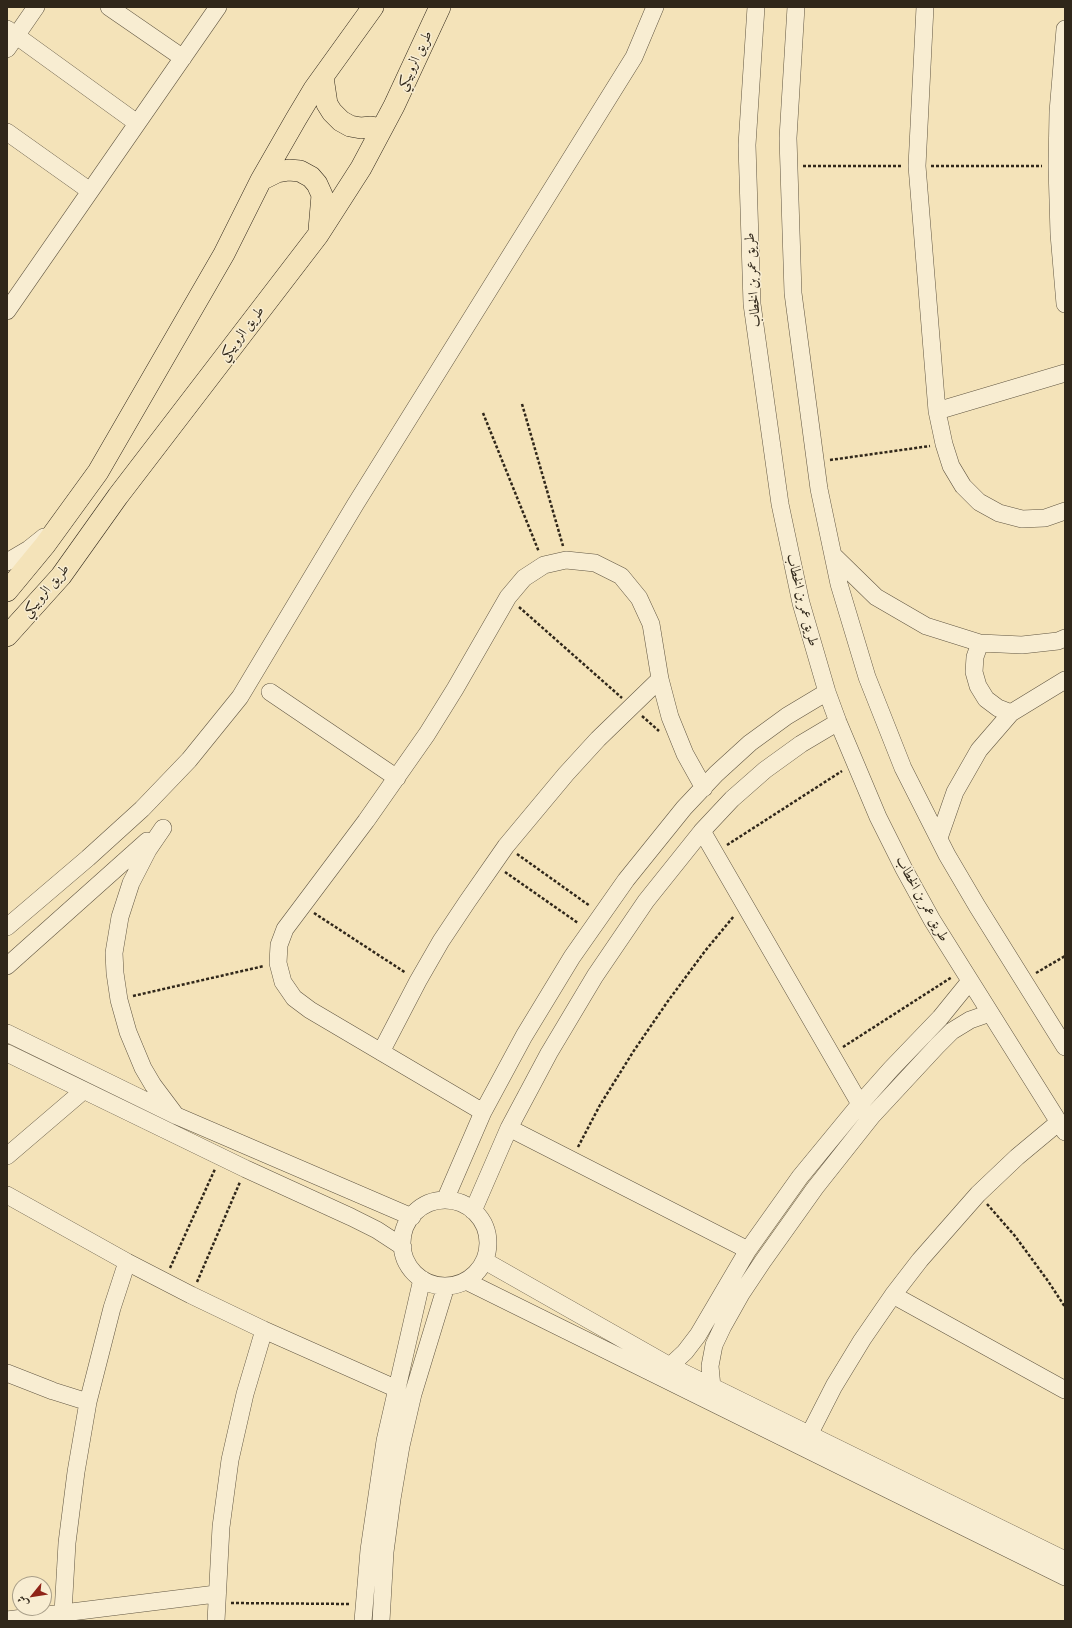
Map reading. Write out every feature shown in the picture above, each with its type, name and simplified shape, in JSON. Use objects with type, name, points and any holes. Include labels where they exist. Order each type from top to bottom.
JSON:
[{"type":"main road","points":[[7,591],[61,523],[98,472],[224,254],[261,180],[296,119],[323,77],[373,7]]},
{"type":"main road","name":"طريق الروبيكي","points":[[7,636],[61,576],[118,496],[318,235],[361,168],[394,106],[440,7]]},
{"type":"main road","points":[[323,77],[327,104],[332,112],[341,121],[350,126],[381,129]]},
{"type":"main road","points":[[261,180],[278,172],[289,170],[300,171],[311,177],[318,184],[322,195],[318,235]]},
{"type":"street","points":[[36,7],[10,38],[137,123]]},
{"type":"street","points":[[109,7],[183,58]]},
{"type":"street","points":[[8,306],[218,7]]},
{"type":"street","points":[[7,927],[113,836],[142,809],[189,760],[240,697],[360,498],[626,69],[644,36],[655,7]]},
{"type":"street","points":[[746,7],[754,32]]},
{"type":"street","name":"طريق عمر بن الخطاب","points":[[756,7],[747,145],[752,304],[780,504],[800,603],[827,692],[854,763],[878,817],[932,920],[1062,1127]]},
{"type":"street","points":[[796,7],[788,138],[793,293],[819,489],[839,584],[867,677],[903,768],[965,887],[1065,1047]]},
{"type":"street","points":[[925,7],[917,166],[937,411],[944,444],[951,466],[963,486],[979,502],[999,514],[1022,519],[1045,518],[1065,511]]},
{"type":"street","points":[[1065,29],[1062,112],[1057,166],[1059,234],[1065,304]]},
{"type":"street","points":[[7,132],[90,191]]},
{"type":"street","points":[[937,411],[1065,373]]},
{"type":"street","points":[[7,562],[29,549],[61,523]]},
{"type":"street","points":[[834,556],[876,596],[926,626],[980,643],[1022,645],[1058,641],[1065,638]]},
{"type":"street","points":[[483,1112],[310,1010],[294,998],[283,982],[278,963],[279,945],[286,928],[344,852],[397,778],[455,689],[508,597],[524,578],[544,565],[566,560],[596,562],[621,576],[639,598],[651,624],[660,679],[670,717],[685,754],[704,788]]},
{"type":"street","points":[[980,643],[975,657],[974,672],[978,686],[986,699],[998,708],[1011,713]]},
{"type":"street","points":[[381,1052],[441,940],[506,846],[566,774],[631,706],[660,679]]},
{"type":"street","points":[[939,838],[955,792],[976,756],[1011,713],[1065,680]]},
{"type":"street","points":[[270,692],[397,778]]},
{"type":"street","points":[[445,1200],[483,1112],[524,1036],[572,957],[626,880],[684,808],[716,774],[750,743],[787,716],[827,692]]},
{"type":"street","points":[[473,1210],[509,1128],[549,1053],[595,976],[646,901],[702,830],[732,799],[765,770],[801,744],[838,722]]},
{"type":"street","points":[[142,809],[163,828]]},
{"type":"street","points":[[7,966],[163,828]]},
{"type":"street","points":[[163,828],[131,883],[120,917],[114,953],[119,1000],[128,1032],[143,1068],[157,1090],[177,1116]]},
{"type":"street","points":[[702,830],[860,1104]]},
{"type":"street","points":[[670,1366],[685,1352],[698,1335],[748,1250],[800,1177],[860,1104],[940,1018],[967,975]]},
{"type":"street","points":[[712,1387],[710,1366],[714,1345],[723,1326],[741,1294],[815,1188],[872,1116],[937,1046],[952,1031],[970,1020],[990,1013]]},
{"type":"street","points":[[7,1033],[177,1116],[412,1217]]},
{"type":"street","points":[[7,1053],[246,1169],[351,1217],[377,1230],[403,1247]]},
{"type":"street","points":[[7,1156],[83,1091]]},
{"type":"street","points":[[809,1435],[834,1386],[858,1346],[893,1295],[948,1226],[978,1194],[1017,1157],[1062,1127]]},
{"type":"street","points":[[509,1128],[748,1250]]},
{"type":"street","points":[[7,1196],[127,1262],[191,1295],[264,1330],[397,1389]]},
{"type":"street","points":[[445,1200],[460,1203],[473,1210],[482,1221],[487,1234],[488,1247],[485,1261],[477,1272],[466,1281],[456,1285],[437,1285],[422,1279],[412,1270],[406,1260],[403,1247],[403,1236],[406,1226],[412,1217],[421,1208],[432,1202],[445,1200]]},
{"type":"street","points":[[485,1261],[670,1366],[1065,1560]]},
{"type":"street","points":[[63,1613],[67,1543],[76,1472],[88,1402],[110,1315],[127,1262]]},
{"type":"street","points":[[364,1613],[376,1495],[385,1442],[422,1279]]},
{"type":"street","points":[[466,1281],[1065,1577]]},
{"type":"street","points":[[380,1621],[386,1544],[401,1446],[413,1394],[446,1286]]},
{"type":"street","points":[[893,1295],[1065,1390]]},
{"type":"street","points":[[216,1621],[221,1527],[230,1460],[245,1394],[264,1330]]},
{"type":"street","points":[[7,1373],[53,1391],[88,1402]]},
{"type":"street","points":[[7,1620],[63,1613],[216,1599]]},
{"type":"path","points":[[522,404],[566,560]]},
{"type":"path","points":[[483,413],[544,565]]},
{"type":"path","points":[[816,462],[944,444]]},
{"type":"path","points":[[508,597],[663,735]]},
{"type":"path","points":[[715,853],[854,763]]},
{"type":"path","points":[[506,846],[602,914]]},
{"type":"path","points":[[493,864],[589,932]]},
{"type":"path","points":[[571,1160],[608,1092],[633,1052],[705,951],[744,903]]},
{"type":"path","points":[[302,906],[418,981]]},
{"type":"path","points":[[1023,981],[1065,956]]},
{"type":"path","points":[[119,1000],[278,963]]},
{"type":"path","points":[[831,1054],[967,975]]},
{"type":"path","points":[[164,1281],[221,1156]]},
{"type":"path","points":[[191,1295],[246,1169]]},
{"type":"path","points":[[978,1194],[1015,1236],[1065,1307]]},
{"type":"path","points":[[216,1599],[364,1613]]}]
